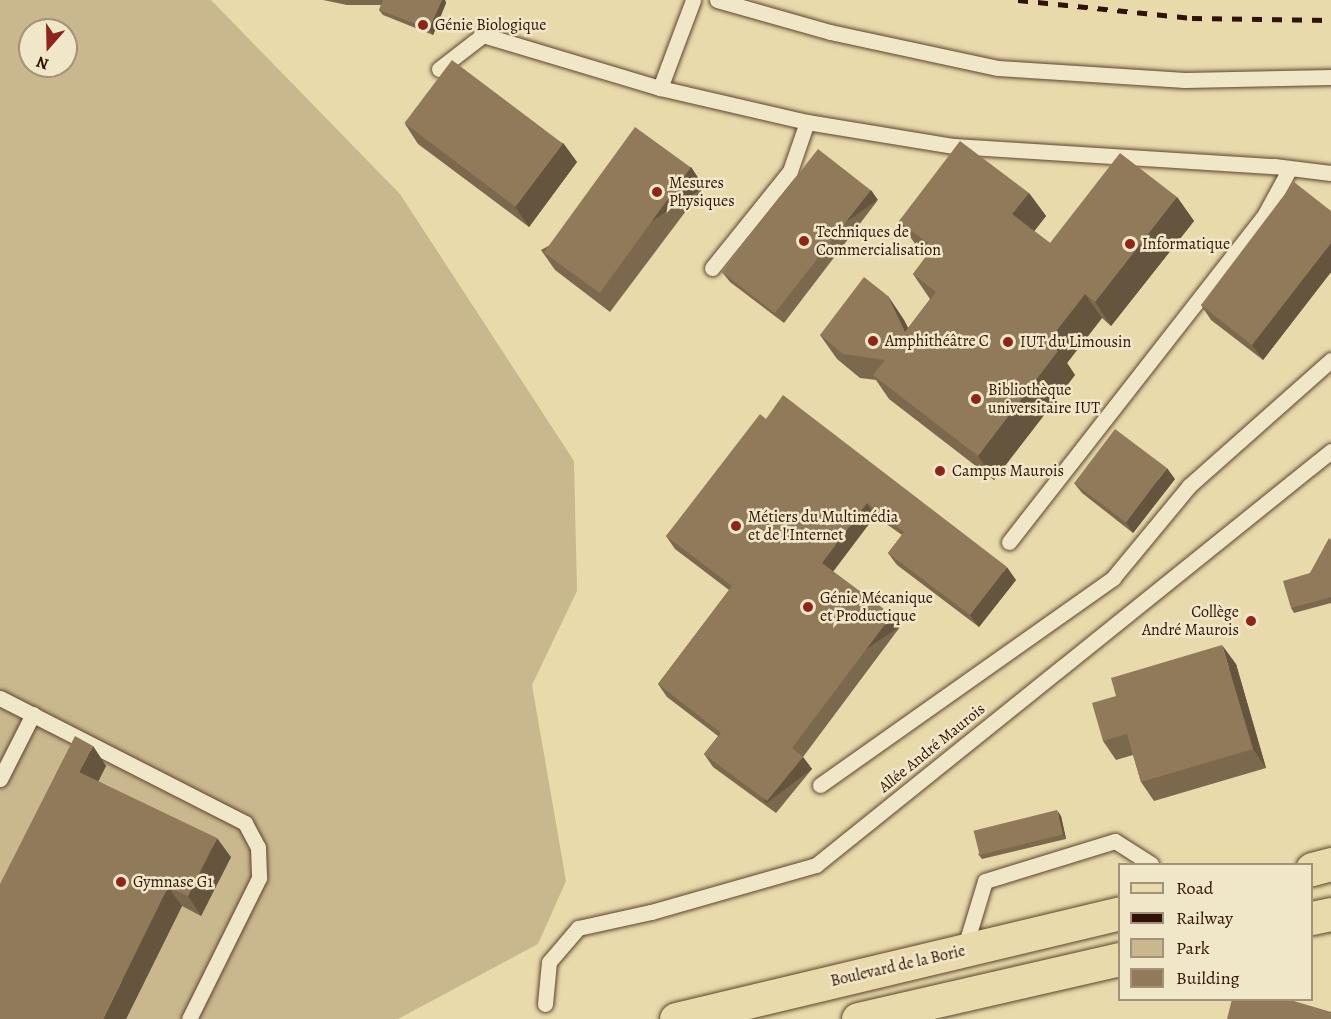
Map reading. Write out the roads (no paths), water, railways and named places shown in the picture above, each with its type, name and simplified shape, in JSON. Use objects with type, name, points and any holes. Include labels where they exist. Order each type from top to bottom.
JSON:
[{"type":"main road","points":[[1313,868],[1331,864]]},
{"type":"main road","name":"Boulevard de la Borie","points":[[676,1019],[1118,913]]},
{"type":"main road","points":[[1313,918],[1331,914]]},
{"type":"main road","points":[[858,1019],[1118,959]]},
{"type":"lane","points":[[660,88],[693,0]]},
{"type":"lane","points":[[717,0],[830,32],[998,68],[1185,80],[1331,77]]},
{"type":"lane","points":[[439,69],[483,35],[660,88],[807,122],[954,146],[1290,168],[1331,173]]},
{"type":"lane","points":[[712,268],[790,171],[807,122]]},
{"type":"lane","points":[[1009,542],[1265,214],[1290,168]]},
{"type":"lane","points":[[820,785],[1113,578],[1189,486],[1331,360]]},
{"type":"lane","name":"Allée André Maurois","points":[[545,1004],[549,962],[578,928],[651,912],[816,865],[1331,451]]},
{"type":"lane","points":[[0,698],[245,823],[250,831],[258,847],[259,878],[189,1019]]},
{"type":"lane","points":[[0,779],[33,714]]},
{"type":"lane","points":[[964,950],[985,881],[1115,841],[1149,863]]},
{"type":"railway","points":[[1018,0],[1192,18],[1331,20]]},
{"type":"place","name":"Génie Biologique","points":[[423,25]]},
{"type":"place","name":"Mesures Physiques","points":[[657,192]]},
{"type":"place","name":"Techniques de Commercialisation","points":[[804,241]]},
{"type":"place","name":"Informatique","points":[[1130,244]]},
{"type":"place","name":"Amphithéâtre C","points":[[873,341]]},
{"type":"place","name":"IUT du Limousin","points":[[1008,342]]},
{"type":"place","name":"Bibliothèque universitaire IUT","points":[[976,399]]},
{"type":"place","name":"Campus Maurois","points":[[940,471]]},
{"type":"place","name":"Métiers du Multimédia et de l'Internet","points":[[736,526]]},
{"type":"place","name":"Génie Mécanique et Productique","points":[[808,607]]},
{"type":"place","name":"Collège André Maurois","points":[[1251,621]]},
{"type":"place","name":"Gymnase G1","points":[[121,882]]}]
